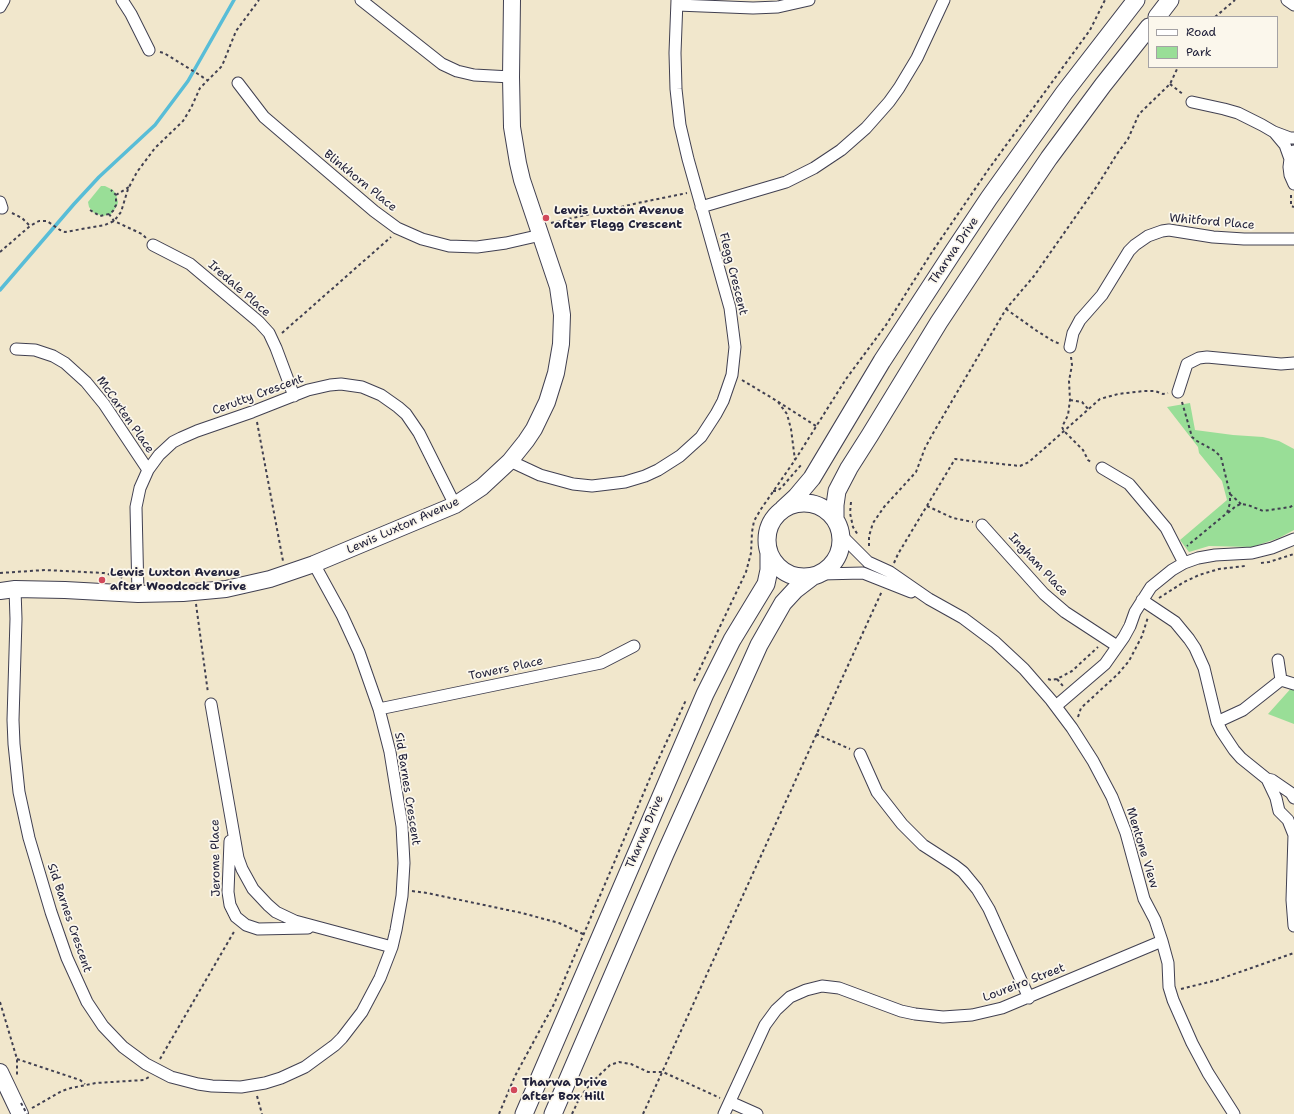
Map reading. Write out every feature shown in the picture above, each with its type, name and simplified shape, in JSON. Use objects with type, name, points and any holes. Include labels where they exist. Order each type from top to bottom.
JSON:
[{"type":"main road","name":"Tharwa Drive","points":[[783,509],[796,497],[812,478],[882,361],[989,198],[1064,93],[1136,0]]},
{"type":"main road","points":[[1158,16],[1170,0]]},
{"type":"main road","points":[[835,519],[837,491],[849,468],[939,322],[1050,158],[1103,85],[1148,28]]},
{"type":"main road","points":[[553,1114],[665,854],[759,645],[783,603],[795,590],[831,567],[838,558],[842,535],[835,519],[827,510],[816,505],[805,503],[794,504],[783,509],[774,518],[768,529],[766,541],[769,553],[776,565],[786,573],[798,577],[817,575]]},
{"type":"main road","name":"Tharwa Drive","points":[[524,1114],[705,694],[732,640],[766,584],[769,570],[769,553]]},
{"type":"street","points":[[0,7],[4,0]]},
{"type":"street","points":[[122,0],[149,50]]},
{"type":"street","points":[[361,0],[442,64],[457,71],[474,75],[511,77]]},
{"type":"street","name":"Lewis Luxton Avenue","points":[[7,590],[138,594],[226,589],[270,579],[314,564],[455,505],[482,487],[510,461],[530,435],[547,402],[556,373],[561,344],[562,315],[558,287],[544,229],[522,180],[512,127],[512,0]]},
{"type":"street","points":[[677,3],[753,8],[778,7],[809,0]]},
{"type":"street","points":[[702,207],[786,182],[814,168],[841,150],[866,128],[899,88],[917,58],[944,0]]},
{"type":"street","points":[[1286,0],[1294,5]]},
{"type":"street","name":"Flegg Crescent","points":[[510,461],[540,475],[573,484],[592,486],[625,482],[658,470],[680,456],[701,437],[723,401],[732,375],[735,347],[730,308],[680,124],[676,89],[677,3]]},
{"type":"street","name":"Blinkhorn Place","points":[[238,83],[264,117],[374,211],[397,228],[422,239],[449,246],[477,247],[506,243],[544,229]]},
{"type":"street","points":[[1192,102],[1224,109],[1262,125],[1274,132],[1294,138]]},
{"type":"street","points":[[1274,132],[1292,155],[1289,167],[1290,175],[1294,184]]},
{"type":"street","name":"Whitford Place","points":[[1070,347],[1073,333],[1080,320],[1102,295],[1129,251],[1148,236],[1169,230],[1213,237],[1244,239],[1294,239]]},
{"type":"street","name":"Iredale Place","points":[[153,245],[190,264],[259,322],[269,333],[272,339],[294,396]]},
{"type":"street","name":"McCarten Place","points":[[16,349],[35,350],[53,356],[65,363],[86,382],[104,404],[148,470]]},
{"type":"street","points":[[1178,392],[1187,364],[1199,358],[1207,357],[1281,364],[1294,363]]},
{"type":"street","name":"Cerutty Crescent","points":[[138,594],[136,507],[140,488],[148,470],[159,455],[173,442],[197,431],[255,411],[308,390],[341,384],[362,387],[381,394],[398,407],[406,414],[419,433],[455,505]]},
{"type":"street","points":[[1102,468],[1128,484],[1166,528],[1184,563]]},
{"type":"street","name":"Ingham Place","points":[[982,525],[1044,594],[1065,612],[1117,646]]},
{"type":"street","name":"Mentone View","points":[[842,535],[868,562],[888,577],[963,618],[995,642],[1024,669],[1056,706],[1072,728],[1094,761],[1112,797],[1126,832],[1144,899],[1155,920],[1162,941],[1168,963],[1169,986],[1173,1000],[1192,1043],[1208,1073],[1234,1114]]},
{"type":"street","points":[[1056,706],[1105,664],[1124,638],[1142,600],[1151,587],[1160,578],[1184,563],[1198,558],[1216,555],[1252,553],[1272,548],[1294,539]]},
{"type":"street","name":"Sid Barnes Crescent","points":[[7,590],[16,619],[13,720],[19,792],[29,838],[51,912],[65,952],[87,1002],[103,1026],[123,1047],[146,1064],[171,1077],[198,1084],[212,1086],[241,1086],[281,1078],[305,1067],[342,1038],[362,1012],[380,978],[392,947],[403,889],[404,863],[402,826],[390,752],[379,709],[359,652],[346,623],[314,564]]},
{"type":"street","name":"Mentone View","points":[[817,575],[863,573],[888,577]]},
{"type":"street","points":[[1142,600],[1175,622],[1189,638],[1204,668],[1217,722],[1222,732],[1241,758],[1266,779],[1276,798],[1279,810],[1288,820],[1294,834],[1292,900],[1294,926]]},
{"type":"street","name":"Towers Place","points":[[379,709],[602,663],[634,646]]},
{"type":"street","points":[[1278,660],[1280,680]]},
{"type":"street","points":[[1217,722],[1243,710],[1280,680]]},
{"type":"street","points":[[1280,680],[1294,684]]},
{"type":"street","name":"Jerome Place","points":[[211,704],[228,808],[238,858],[253,889],[276,912],[300,923],[392,947]]},
{"type":"street","points":[[860,754],[877,792],[902,824],[923,845],[963,872],[978,889],[989,909],[1028,998]]},
{"type":"street","points":[[1266,779],[1272,780],[1291,793],[1294,798]]},
{"type":"street","name":"Jerome Place","points":[[228,808],[231,834],[228,892],[230,905],[236,917],[246,925],[258,929],[304,928],[342,934]]},
{"type":"street","name":"Loureiro Street","points":[[724,1114],[765,1025],[776,1010],[785,1002],[806,990],[822,986],[839,988],[901,1011],[915,1014],[943,1017],[972,1015],[1002,1008],[1028,998],[1162,941]]},
{"type":"street","points":[[0,1072],[21,1110]]},
{"type":"street","points":[[730,1102],[757,1114]]},
{"type":"path","points":[[0,252],[38,221],[47,221],[52,223],[60,230],[66,232],[105,225],[114,221],[121,212],[129,187],[137,172],[155,148],[183,120],[191,108],[200,88],[222,66],[236,31],[260,0]]},
{"type":"path","points":[[1216,16],[1235,0]]},
{"type":"path","points":[[149,50],[164,53],[207,80]]},
{"type":"path","points":[[865,545],[869,552],[869,536],[873,523],[884,507],[916,472],[925,448],[932,435],[1006,308],[1034,276],[1097,186],[1128,139],[1139,114],[1170,84],[1178,68]]},
{"type":"path","points":[[1170,84],[1192,102]]},
{"type":"path","points":[[116,195],[129,187]]},
{"type":"path","points":[[90,210],[100,216],[109,214],[113,211],[116,205],[116,195],[111,190]]},
{"type":"path","points":[[544,229],[638,203],[697,190]]},
{"type":"path","points":[[1,205],[22,218],[30,226]]},
{"type":"path","points":[[109,214],[114,221],[142,234],[153,245]]},
{"type":"path","points":[[272,339],[277,337],[385,243],[395,233],[397,228]]},
{"type":"path","points":[[1006,308],[1036,331],[1053,341],[1070,347],[1072,365],[1069,382],[1070,400],[1068,415],[1062,427],[1064,431],[1083,450],[1088,460],[1102,468]]},
{"type":"path","points":[[732,375],[778,401],[816,426]]},
{"type":"path","points":[[644,1114],[898,554],[955,459],[1020,466],[1029,462],[1100,399],[1118,394],[1144,391],[1155,391],[1163,394],[1178,392],[1192,437],[1215,451],[1221,457],[1230,494],[1230,503],[1227,513]]},
{"type":"path","points":[[1070,400],[1082,402],[1088,409]]},
{"type":"path","points":[[778,401],[787,414],[791,429],[795,460]]},
{"type":"path","points":[[255,411],[284,564]]},
{"type":"path","points":[[1230,494],[1241,504]]},
{"type":"path","points":[[852,496],[850,513],[853,527],[861,539]]},
{"type":"path","points":[[1178,551],[1236,506],[1241,504],[1263,511],[1290,507],[1294,505]]},
{"type":"path","points":[[927,506],[953,518],[982,525]]},
{"type":"path","points":[[1255,564],[1269,562],[1294,554]]},
{"type":"path","points":[[1080,723],[1078,716],[1081,708],[1118,674],[1129,661],[1142,636],[1149,617],[1148,615],[1158,598],[1194,577],[1219,569],[1248,565]]},
{"type":"path","points":[[196,602],[207,689],[211,704]]},
{"type":"path","points":[[1046,677],[1052,680],[1058,679],[1072,670],[1106,639]]},
{"type":"path","points":[[816,734],[860,754]]},
{"type":"path","points":[[403,889],[522,913],[559,923],[583,934]]},
{"type":"path","points":[[21,1110],[62,1091],[72,1088],[96,1083],[144,1080],[147,1078],[241,921]]},
{"type":"path","points":[[1178,983],[1180,989],[1217,980],[1294,953]]},
{"type":"path","points":[[0,1002],[17,1059],[80,1080],[86,1085]]},
{"type":"path","points":[[572,1114],[580,1097],[591,1083],[610,1065],[619,1062],[631,1064],[648,1072],[663,1072],[730,1102]]},
{"type":"path","points":[[255,1084],[262,1114]]},
{"type":"green space","points":[[101,186],[105,186],[113,190],[116,194],[118,202],[111,214],[103,216],[94,213],[89,207],[88,202]]},
{"type":"green space","points":[[1190,403],[1195,430],[1263,437],[1279,441],[1294,449],[1294,530],[1279,538],[1252,547],[1209,546],[1189,552],[1180,540],[1227,500],[1222,481],[1199,453],[1198,447],[1167,407]]},
{"type":"green space","points":[[1294,685],[1294,724],[1268,714]]},
{"type":"waterway","points":[[0,290],[99,177],[155,125],[188,81],[234,0]]},
{"type":"place","name":"Lewis Luxton Avenue after Flegg Crescent","points":[[546,218]]},
{"type":"place","name":"Lewis Luxton Avenue after Woodcock Drive","points":[[102,580]]},
{"type":"place","name":"Tharwa Drive after Box Hill","points":[[514,1090]]}]
